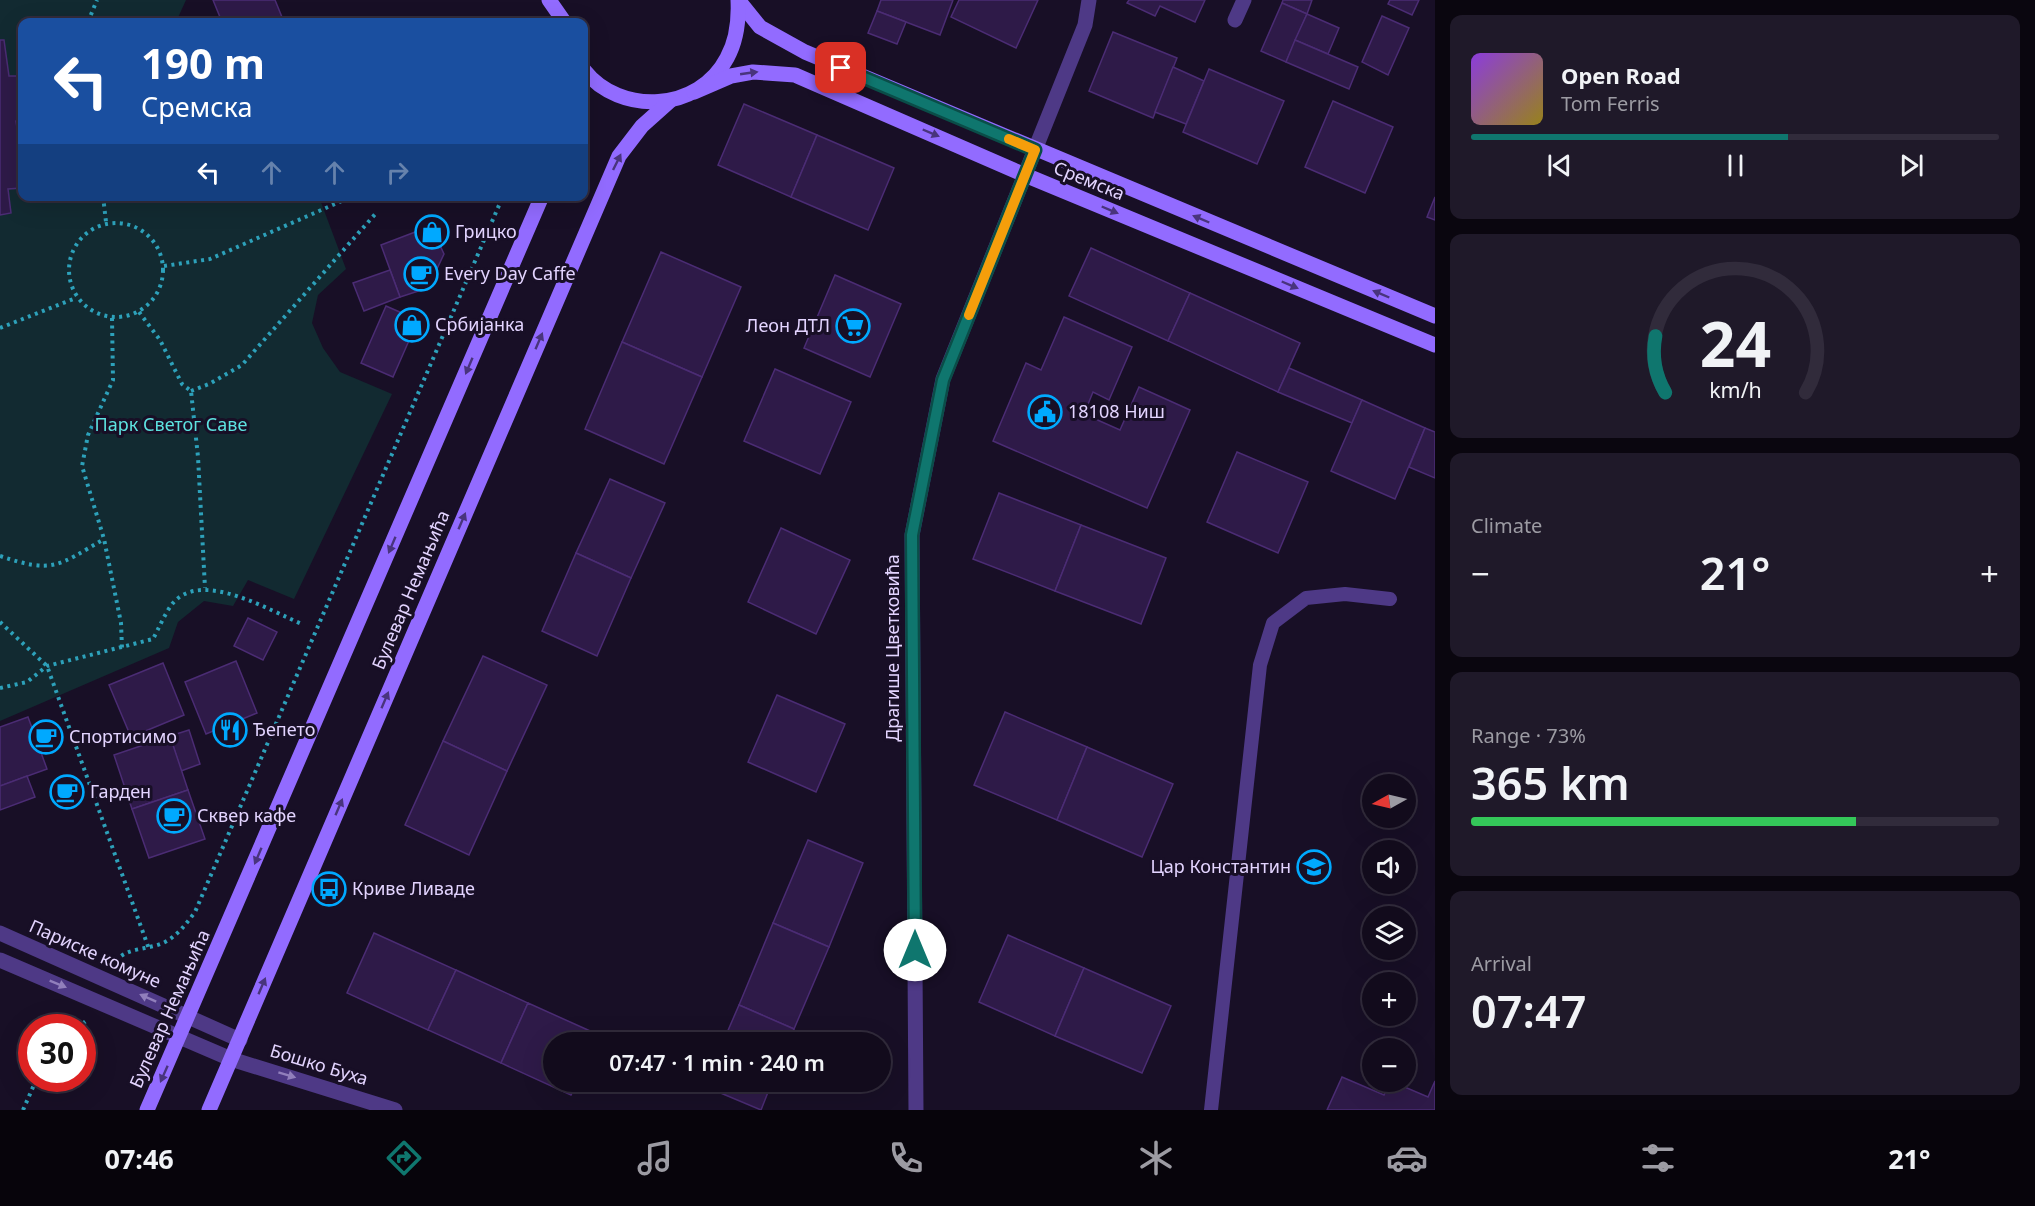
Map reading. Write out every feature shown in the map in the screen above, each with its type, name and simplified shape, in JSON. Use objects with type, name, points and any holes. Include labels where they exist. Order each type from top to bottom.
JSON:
[{"type":"street","points":[[549,0],[561,18]]},
{"type":"street","points":[[563,18],[565,0]]},
{"type":"street","name":"Драгише Цветковића","points":[[916,1110],[912,535],[943,380],[1085,25],[1089,0]]},
{"type":"street","points":[[1235,21],[1244,0]]},
{"type":"street","name":"Сремска","points":[[739,1],[760,27],[805,52],[1435,316]]},
{"type":"street","name":"Булевар Немањића","points":[[588,74],[607,91],[627,100],[649,103],[670,101],[694,92],[712,78],[727,60],[736,38],[739,1]]},
{"type":"street","name":"Сремска","points":[[694,92],[731,76],[753,72],[795,75],[1025,175],[1435,345]]},
{"type":"street","name":"Булевар Немањића","points":[[209,1110],[619,156],[642,126],[670,101]]},
{"type":"street","name":"Булевар Немањића","points":[[147,1110],[540,201]]},
{"type":"street","name":"Париске комуне","points":[[0,933],[240,1040]]},
{"type":"street","points":[[0,960],[231,1059]]},
{"type":"street","name":"Бошко Буха","points":[[231,1059],[395,1110]]},
{"type":"lane","points":[[1211,1110],[1260,666],[1273,622],[1306,598],[1346,594],[1390,599]]},
{"type":"path","points":[[90,18],[97,0]]},
{"type":"path","points":[[104,201],[106,222]]},
{"type":"path","points":[[164,266],[210,259],[342,201]]},
{"type":"path","points":[[113,968],[118,958],[127,952],[148,949],[174,937],[195,912],[500,201]]},
{"type":"path","points":[[191,391],[209,384],[242,365],[377,212]]},
{"type":"path","points":[[106,222],[133,224],[155,241],[164,266],[158,293],[139,312],[112,318],[92,312],[76,298],[68,275],[71,252],[85,232],[106,222]]},
{"type":"path","points":[[0,328],[76,298]]},
{"type":"path","points":[[139,312],[160,340],[182,384],[191,391],[198,457],[205,588]]},
{"type":"path","points":[[112,318],[113,380],[88,435],[82,466],[104,538],[121,623],[122,648]]},
{"type":"path","points":[[0,556],[34,568],[62,564],[104,538]]},
{"type":"path","points":[[0,688],[27,682],[47,666],[153,639],[173,603],[187,592],[205,588],[227,592],[302,624]]},
{"type":"path","points":[[0,622],[47,666],[148,949]]},
{"type":"path","points":[[23,1110],[31,1092]]},
{"type":"green space","name":"Парк Светог Саве","points":[[0,0],[186,0],[178,18],[18,18],[18,201],[320,201],[346,269],[318,295],[312,323],[323,348],[340,372],[392,394],[294,599],[248,580],[233,606],[204,601],[178,622],[169,648],[0,721]]},
{"type":"building","points":[[213,0],[275,0],[282,18],[220,18]]},
{"type":"building","points":[[881,0],[953,0],[940,35],[877,11]]},
{"type":"building","points":[[959,0],[1038,0],[1016,48],[951,17]]},
{"type":"building","points":[[1129,0],[1205,0],[1195,22],[1160,6],[1155,16],[1127,3]]},
{"type":"building","points":[[1283,0],[1312,0],[1307,14],[1282,3]]},
{"type":"building","points":[[1390,0],[1419,0],[1412,15],[1388,4]]},
{"type":"building","points":[[1282,3],[1307,14],[1286,62],[1261,51]]},
{"type":"building","points":[[877,11],[906,22],[897,44],[868,33]]},
{"type":"building","points":[[1307,14],[1339,28],[1328,54],[1295,40]]},
{"type":"building","points":[[1382,16],[1409,28],[1388,75],[1362,62]]},
{"type":"building","points":[[1113,32],[1177,58],[1153,118],[1089,91]]},
{"type":"building","points":[[0,40],[4,40],[9,76],[17,76],[18,84],[18,121],[16,121],[18,188],[8,189],[11,213],[0,215]]},
{"type":"building","points":[[1295,40],[1358,67],[1349,89],[1286,62]]},
{"type":"building","points":[[1173,67],[1204,81],[1186,124],[1155,112]]},
{"type":"building","points":[[1209,69],[1284,101],[1257,164],[1183,132]]},
{"type":"building","points":[[1333,101],[1393,127],[1365,193],[1305,167]]},
{"type":"building","points":[[744,104],[817,135],[791,197],[718,165]]},
{"type":"building","points":[[817,135],[894,168],[868,230],[791,197]]},
{"type":"building","points":[[1435,197],[1435,220],[1427,217]]},
{"type":"building","points":[[431,226],[444,254],[428,288],[400,297],[381,245]]},
{"type":"building","points":[[1091,248],[1190,293],[1168,341],[1069,296]]},
{"type":"building","points":[[661,252],[741,287],[702,377],[622,342]]},
{"type":"building","points":[[390,270],[400,297],[364,311],[353,283]]},
{"type":"building","points":[[835,275],[901,304],[870,377],[804,348]]},
{"type":"building","points":[[1190,293],[1300,343],[1278,392],[1168,341]]},
{"type":"building","points":[[386,306],[418,320],[393,377],[361,363]]},
{"type":"building","name":"18108 Ниш","points":[[1064,317],[1132,347],[1109,400],[1093,392],[1084,414],[1120,430],[1139,387],[1190,410],[1147,508],[993,441],[1026,363],[1041,370]]},
{"type":"building","points":[[622,342],[702,377],[664,464],[585,429]]},
{"type":"building","points":[[1289,368],[1362,400],[1352,423],[1278,392]]},
{"type":"building","points":[[775,369],[851,402],[820,474],[744,441]]},
{"type":"building","points":[[1362,400],[1425,428],[1395,499],[1331,471]]},
{"type":"building","points":[[1425,428],[1435,432],[1435,478],[1409,467]]},
{"type":"building","points":[[1237,452],[1308,482],[1278,553],[1207,522]]},
{"type":"building","points":[[610,479],[665,503],[631,578],[576,553]]},
{"type":"building","points":[[999,493],[1081,525],[1055,591],[973,559]]},
{"type":"building","points":[[1081,525],[1166,558],[1141,624],[1055,591]]},
{"type":"building","points":[[781,528],[850,560],[816,634],[748,602]]},
{"type":"building","points":[[576,553],[631,578],[597,656],[542,631]]},
{"type":"building","points":[[248,618],[277,632],[263,660],[234,646]]},
{"type":"building","points":[[483,656],[547,685],[507,771],[443,741]]},
{"type":"building","points":[[236,661],[257,713],[206,734],[185,682]]},
{"type":"building","points":[[163,663],[184,715],[131,737],[109,685]]},
{"type":"building","points":[[777,695],[845,724],[816,792],[748,762]]},
{"type":"building","points":[[1005,712],[1087,747],[1057,820],[974,785]]},
{"type":"building","points":[[28,717],[47,769],[0,786],[0,727]]},
{"type":"building","points":[[189,730],[200,764],[181,771],[170,736]]},
{"type":"building","points":[[170,736],[188,790],[132,809],[114,755]]},
{"type":"building","points":[[443,741],[507,771],[469,855],[405,825]]},
{"type":"building","points":[[1087,747],[1173,784],[1142,857],[1057,820]]},
{"type":"building","points":[[27,776],[35,797],[0,810],[0,786]]},
{"type":"building","points":[[188,790],[205,839],[149,858],[132,809]]},
{"type":"building","points":[[808,840],[863,863],[829,947],[773,923]]},
{"type":"building","points":[[773,923],[829,947],[794,1029],[739,1005]]},
{"type":"building","points":[[374,933],[456,970],[428,1030],[347,993]]},
{"type":"building","points":[[1008,935],[1084,968],[1055,1036],[979,1002]]},
{"type":"building","points":[[1084,968],[1171,1006],[1142,1073],[1055,1036]]},
{"type":"building","points":[[456,970],[528,1003],[501,1063],[428,1030]]},
{"type":"building","points":[[528,1003],[592,1032],[543,1032],[543,1082],[501,1063]]},
{"type":"building","points":[[739,1005],[794,1029],[793,1032],[727,1032]]},
{"type":"building","points":[[1342,1077],[1362,1086],[1362,1092],[1377,1092],[1384,1095],[1385,1092],[1416,1092],[1428,1097],[1435,1081],[1435,1110],[1327,1110]]},
{"type":"building","points":[[718,1092],[768,1092],[761,1110]]},
{"type":"slow traffic","points":[[969,315],[1035,150],[1009,139]]},
{"type":"place","name":"Грицко","points":[[432,232]]},
{"type":"place","name":"Every Day Caffe","points":[[421,274]]},
{"type":"place","name":"Србијанка","points":[[412,325]]},
{"type":"place","name":"Леон ДТЛ","points":[[853,326]]},
{"type":"place","name":"18108 Ниш","points":[[1045,412]]},
{"type":"place","name":"Ђепето","points":[[230,730]]},
{"type":"place","name":"Спортисимо","points":[[46,737]]},
{"type":"place","name":"Гарден","points":[[67,792]]},
{"type":"place","name":"Сквер кафе","points":[[174,816]]},
{"type":"place","name":"Цар Константин","points":[[1314,867]]},
{"type":"place","name":"Криве Ливаде","points":[[329,889]]},
{"type":"route","points":[[841,68],[1035,150],[943,380],[912,535],[915,950]]}]
